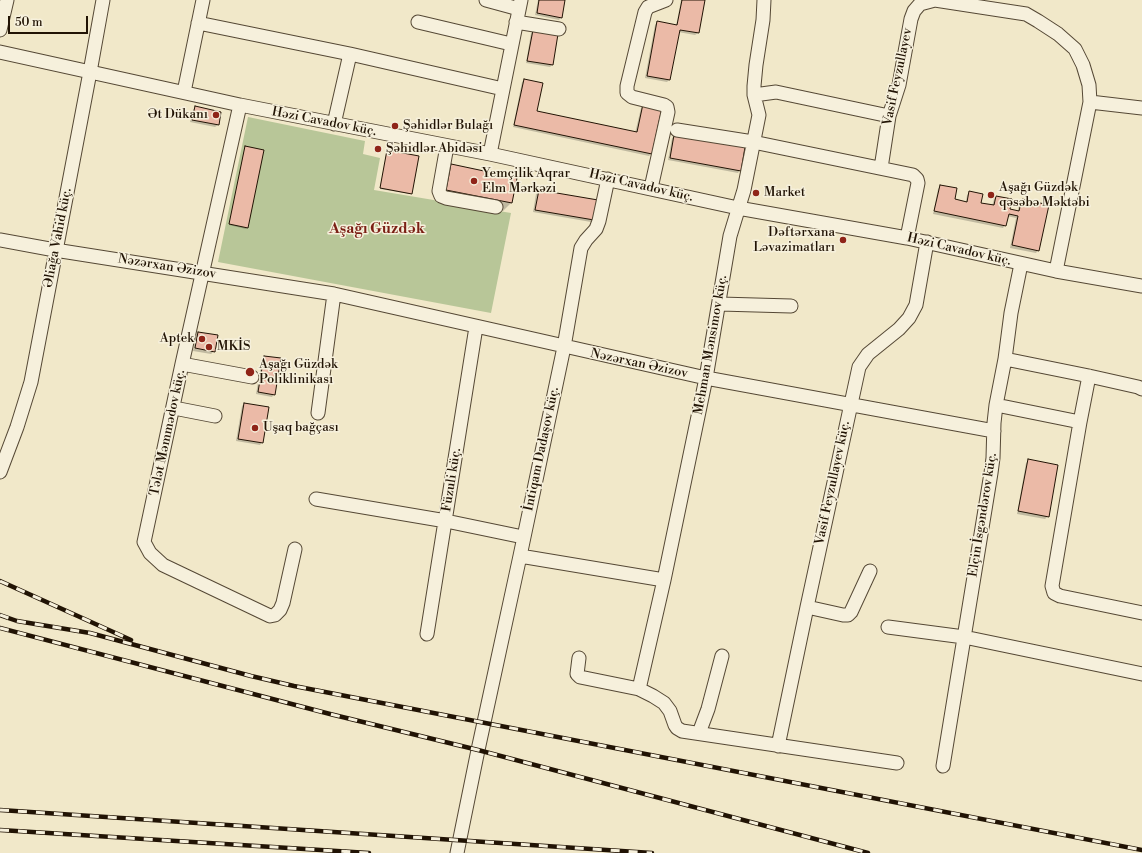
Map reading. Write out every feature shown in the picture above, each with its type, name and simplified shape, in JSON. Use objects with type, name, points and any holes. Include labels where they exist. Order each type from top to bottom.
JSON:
[{"type":"street","points":[[0,30],[7,0]]},
{"type":"street","name":"Əliağa Vahid küç.","points":[[0,472],[17,427],[31,382],[90,72],[102,0]]},
{"type":"street","points":[[184,92],[203,0]]},
{"type":"street","points":[[486,0],[520,4],[490,154]]},
{"type":"street","name":"Mehman Mənsimov küç.","points":[[639,689],[664,580],[706,378],[720,304],[730,236],[744,190],[759,115],[754,95],[754,86],[756,64],[764,20],[764,0]]},
{"type":"street","points":[[935,0],[1026,14],[1058,34],[1075,49],[1083,65],[1089,85],[1090,102],[1056,271]]},
{"type":"street","name":"Vasif Feyzullayev","points":[[882,168],[889,116],[899,85],[911,19],[914,11],[920,4],[935,0]]},
{"type":"street","points":[[651,188],[668,112],[667,107],[632,97],[627,93],[627,86],[646,12],[648,7],[659,1]]},
{"type":"street","points":[[418,22],[511,44]]},
{"type":"street","points":[[516,22],[559,29]]},
{"type":"street","points":[[198,23],[350,54],[503,89]]},
{"type":"street","name":"Həzi Cavadov küç.","points":[[0,52],[240,105],[490,154],[738,208],[906,238],[1021,264],[1142,286]]},
{"type":"street","points":[[334,124],[350,54]]},
{"type":"street","points":[[754,95],[776,92],[889,116]]},
{"type":"street","points":[[1090,102],[1142,108]]},
{"type":"street","name":"Tələt Məmmədov küç.","points":[[240,105],[144,542],[150,553],[163,565],[270,616],[275,615],[280,610],[283,603],[295,549]]},
{"type":"street","points":[[677,130],[753,142],[913,175],[917,179],[918,183],[906,238]]},
{"type":"street","points":[[448,146],[439,191],[441,196],[496,206]]},
{"type":"street","name":"İntiqam Dadaşov küç.","points":[[457,853],[564,347],[581,248],[596,229],[608,179]]},
{"type":"street","name":"Nəzərxan Əzizov","points":[[0,240],[334,294],[706,378],[994,431]]},
{"type":"street","name":"Vasif Feyzullayev küç.","points":[[778,746],[859,367],[868,354],[899,329],[909,318],[916,305],[926,242]]},
{"type":"street","name":"Elçin İsgəndərov küç.","points":[[943,766],[994,458],[996,405],[1005,359],[1011,312],[1021,264]]},
{"type":"street","points":[[318,413],[334,294]]},
{"type":"street","points":[[720,304],[791,306]]},
{"type":"street","name":"Füzuli küç.","points":[[427,634],[476,327]]},
{"type":"street","points":[[1005,359],[1089,376],[1142,389]]},
{"type":"street","points":[[182,364],[252,377]]},
{"type":"street","points":[[1089,376],[1052,586],[1054,593],[1060,596],[1142,613]]},
{"type":"street","points":[[996,405],[1080,422]]},
{"type":"street","points":[[174,408],[215,416]]},
{"type":"street","points":[[316,499],[446,521],[523,537]]},
{"type":"street","points":[[520,556],[664,580]]},
{"type":"street","points":[[807,607],[848,615],[851,612],[870,571]]},
{"type":"street","points":[[888,627],[964,637],[1142,674]]},
{"type":"street","points":[[699,733],[708,709],[722,656]]},
{"type":"street","points":[[579,658],[577,674],[580,677],[639,689],[664,703],[670,711],[675,725],[682,731],[897,763]]},
{"type":"green space","points":[[248,117],[365,141],[363,154],[380,158],[374,190],[511,213],[491,313],[218,262]]},
{"type":"building","points":[[539,0],[565,0],[562,18],[537,13]]},
{"type":"building","points":[[682,0],[705,0],[699,33],[680,30],[670,80],[647,76],[657,21],[677,25]]},
{"type":"building","points":[[533,30],[558,34],[553,65],[527,61]]},
{"type":"building","points":[[524,79],[543,83],[537,111],[637,132],[643,104],[662,108],[652,154],[514,125]]},
{"type":"building","points":[[195,106],[221,112],[219,125],[192,120]]},
{"type":"building","points":[[674,135],[745,147],[741,171],[670,158]]},
{"type":"building","points":[[245,146],[264,150],[248,228],[229,224]]},
{"type":"building","points":[[387,150],[419,156],[412,194],[380,188]]},
{"type":"building","points":[[451,164],[517,178],[512,203],[446,190]]},
{"type":"building","points":[[940,185],[957,188],[955,199],[967,202],[969,191],[983,194],[981,203],[994,205],[996,196],[1012,199],[1010,209],[1019,211],[1022,199],[1049,205],[1039,251],[1012,245],[1018,216],[1009,214],[1006,226],[934,211]]},
{"type":"building","points":[[539,190],[598,200],[594,220],[535,210]]},
{"type":"building","points":[[198,332],[218,335],[215,352],[195,348]]},
{"type":"building","points":[[264,356],[281,358],[275,395],[258,392]]},
{"type":"building","points":[[244,403],[269,407],[263,443],[238,439]]},
{"type":"building","points":[[1028,459],[1058,465],[1049,517],[1018,511]]},
{"type":"railway","points":[[0,581],[131,640]]},
{"type":"railway","points":[[0,615],[17,621],[90,633],[294,686],[1142,850]]},
{"type":"railway","points":[[0,628],[330,714],[478,750],[868,853]]},
{"type":"railway","points":[[0,810],[652,853]]},
{"type":"railway","points":[[0,830],[369,853]]},
{"type":"place","name":"Ət Dükanı","points":[[216,115]]},
{"type":"place","name":"Şəhidlər Bulağı","points":[[395,126]]},
{"type":"place","name":"Şəhidlər Abidəsi","points":[[378,149]]},
{"type":"place","name":"Yemçilik Aqrar Elm Mərkəzi","points":[[474,181]]},
{"type":"place","name":"Market","points":[[756,193]]},
{"type":"place","name":"Aşağı Güzdək qəsəbə Məktəbi","points":[[991,195]]},
{"type":"place","name":"Dəftərxana Ləvazimatları","points":[[843,240]]},
{"type":"place","name":"Aptek","points":[[202,339]]},
{"type":"place","name":"MKİS","points":[[209,347]]},
{"type":"place","name":"Aşağı Güzdək Poliklinikası","points":[[250,372]]},
{"type":"place","name":"Uşaq bağçası","points":[[255,428]]},
{"type":"district","name":"Aşağı Güzdək","points":[[377,229]]}]
